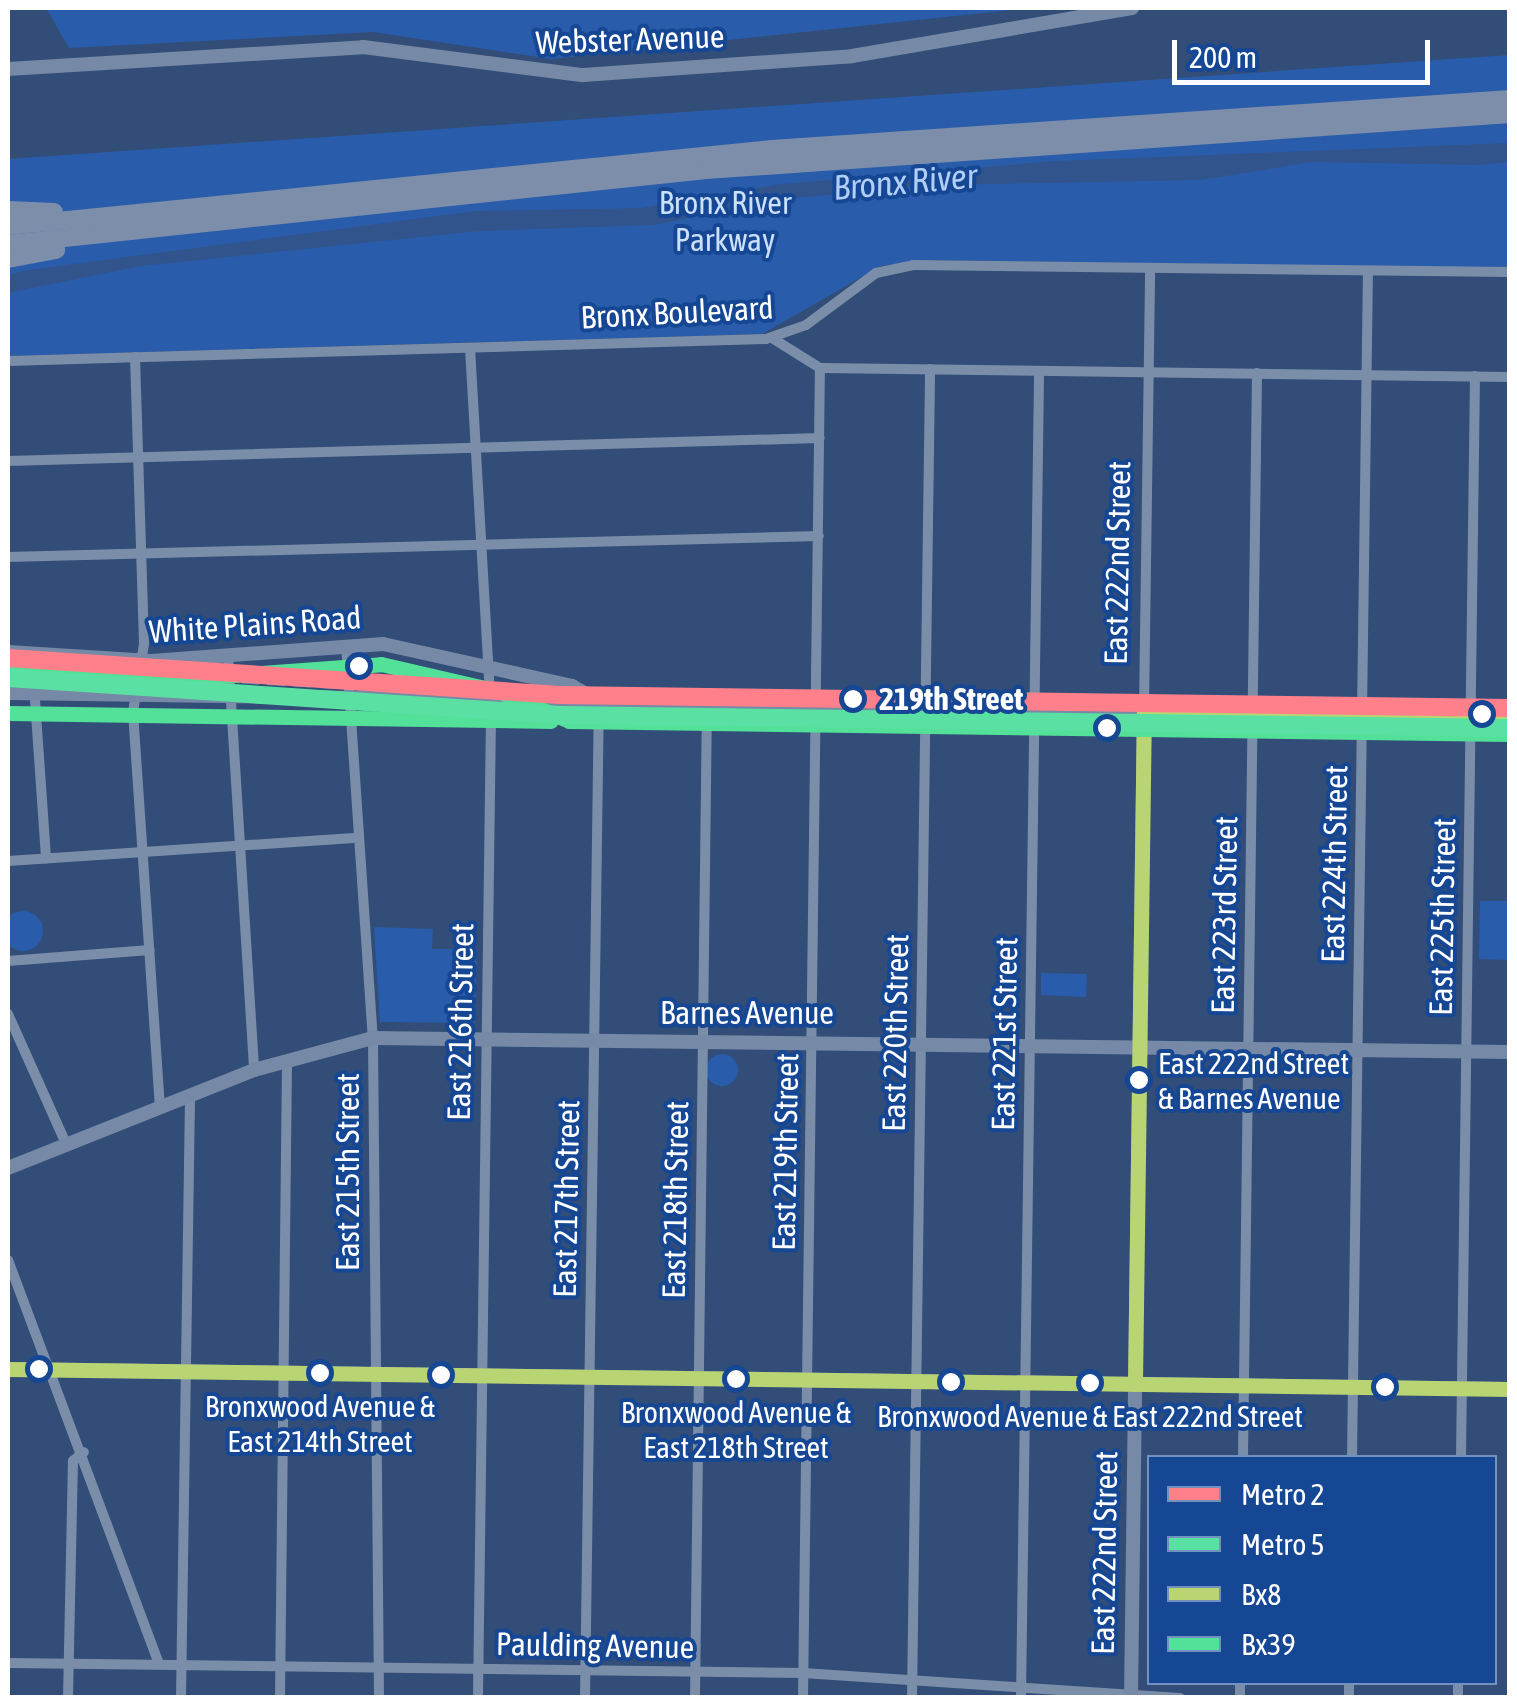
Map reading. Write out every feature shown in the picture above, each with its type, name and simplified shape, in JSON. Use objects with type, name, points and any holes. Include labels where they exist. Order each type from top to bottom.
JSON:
[{"type":"highway","points":[[8,226],[788,148],[1510,98]]},
{"type":"highway","points":[[8,244],[784,163],[1510,114]]},
{"type":"highway","points":[[8,210],[140,210]]},
{"type":"highway","points":[[8,259],[182,223]]},
{"type":"street","name":"Webster Avenue","points":[[8,69],[334,47],[583,75],[852,56],[1132,8]]},
{"type":"street","name":"Bronx Boulevard","points":[[8,362],[772,338],[897,267],[1510,272]]},
{"type":"street","name":"East 222nd Street","points":[[1131,1696],[1150,269]]},
{"type":"street","name":"East 224th Street","points":[[1352,1455],[1368,272]]},
{"type":"street","points":[[772,338],[820,368],[1510,377]]},
{"type":"street","name":"East 216th Street","points":[[470,348],[484,668],[490,700],[478,1698]]},
{"type":"street","points":[[135,358],[143,661],[137,694],[142,852],[160,1108]]},
{"type":"street","name":"East 219th Street","points":[[803,1698],[820,368]]},
{"type":"street","name":"East 220th Street","points":[[912,1698],[930,369]]},
{"type":"street","name":"East 221st Street","points":[[1021,1692],[1039,371]]},
{"type":"street","name":"East 223rd Street","points":[[1243,1455],[1257,373]]},
{"type":"street","name":"East 225th Street","points":[[1461,1455],[1476,376]]},
{"type":"street","points":[[8,461],[820,438]]},
{"type":"street","points":[[8,557],[818,536]]},
{"type":"street","name":"White Plains Road","points":[[8,652],[32,657],[143,661],[383,644],[572,686],[599,701]]},
{"type":"street","name":"East 215th Street","points":[[346,645],[373,1038],[376,1374],[383,1389],[379,1698]]},
{"type":"street","points":[[228,654],[254,1070]]},
{"type":"street","points":[[32,657],[46,859]]},
{"type":"street","name":"White Plains Road","points":[[504,672],[568,701]]},
{"type":"street","name":"White Plains Road","points":[[8,693],[1510,714]]},
{"type":"street","name":"East 217th Street","points":[[586,1698],[599,701]]},
{"type":"street","name":"East 218th Street","points":[[695,1698],[707,703]]},
{"type":"street","points":[[8,862],[358,838]]},
{"type":"street","points":[[8,961],[150,950]]},
{"type":"street","points":[[8,1014],[67,1146]]},
{"type":"street","name":"Barnes Avenue","points":[[8,1168],[254,1070],[373,1038],[1510,1052]]},
{"type":"street","points":[[280,1698],[287,1062]]},
{"type":"street","points":[[181,1698],[190,1095]]},
{"type":"street","points":[[8,1260],[84,1452],[160,1663]]},
{"type":"street","points":[[8,1369],[1510,1388]]},
{"type":"street","points":[[68,1698],[73,1461],[84,1452]]},
{"type":"street","name":"Paulding Avenue","points":[[8,1663],[804,1674],[1021,1692],[1180,1698]]},
{"type":"green space","points":[[46,8],[1030,8],[551,59],[373,32],[69,48]]},
{"type":"green space","name":"Bronx River Parkway","points":[[1509,55],[1509,268],[925,260],[881,266],[762,334],[8,356],[8,159]]},
{"type":"green space","points":[[1480,901],[1509,901],[1509,960],[1479,959]]},
{"type":"green space","points":[[23,911],[37,917],[43,931],[37,945],[23,951],[9,945],[3,931],[9,917]]},
{"type":"green space","points":[[374,927],[433,929],[432,949],[477,949],[475,1023],[380,1022]]},
{"type":"green space","points":[[1041,973],[1087,974],[1086,997],[1041,995]]},
{"type":"green space","points":[[722,1054],[733,1059],[738,1070],[733,1081],[722,1086],[711,1081],[706,1070],[711,1059]]},
{"type":"water","name":"Bronx River","points":[[1509,143],[1509,162],[1311,162],[1201,180],[930,185],[775,200],[654,225],[480,231],[141,266],[8,293],[8,275],[28,270],[475,211],[642,208],[781,184],[1056,161]]},
{"type":"railway","points":[[8,668],[562,700],[1510,713]]},
{"type":"metro line","name":"2","points":[[8,658],[560,695],[1510,708]]},
{"type":"metro line","name":"5","points":[[8,678],[560,715],[1510,728]]},
{"type":"transit line","name":"Bx39","points":[[8,672],[152,681],[381,664],[498,691],[569,721],[1510,734]]},
{"type":"transit line","name":"Bx8","points":[[1135,1384],[1144,709],[1510,714]]},
{"type":"transit line","name":"Bx39","points":[[8,713],[551,721]]},
{"type":"transit line","name":"Bx8","points":[[8,1369],[1510,1389]]},
{"type":"place","name":"219th Street","points":[[853,699]]},
{"type":"place","name":"East 222nd Street & Barnes Avenue","points":[[1139,1080]]},
{"type":"place","name":"Bronxwood Avenue & East 214th Street","points":[[320,1373]]},
{"type":"place","name":"Bronxwood Avenue & East 218th Street","points":[[736,1379]]},
{"type":"place","name":"Bronxwood Avenue & East 222nd Street","points":[[1090,1383]]}]
